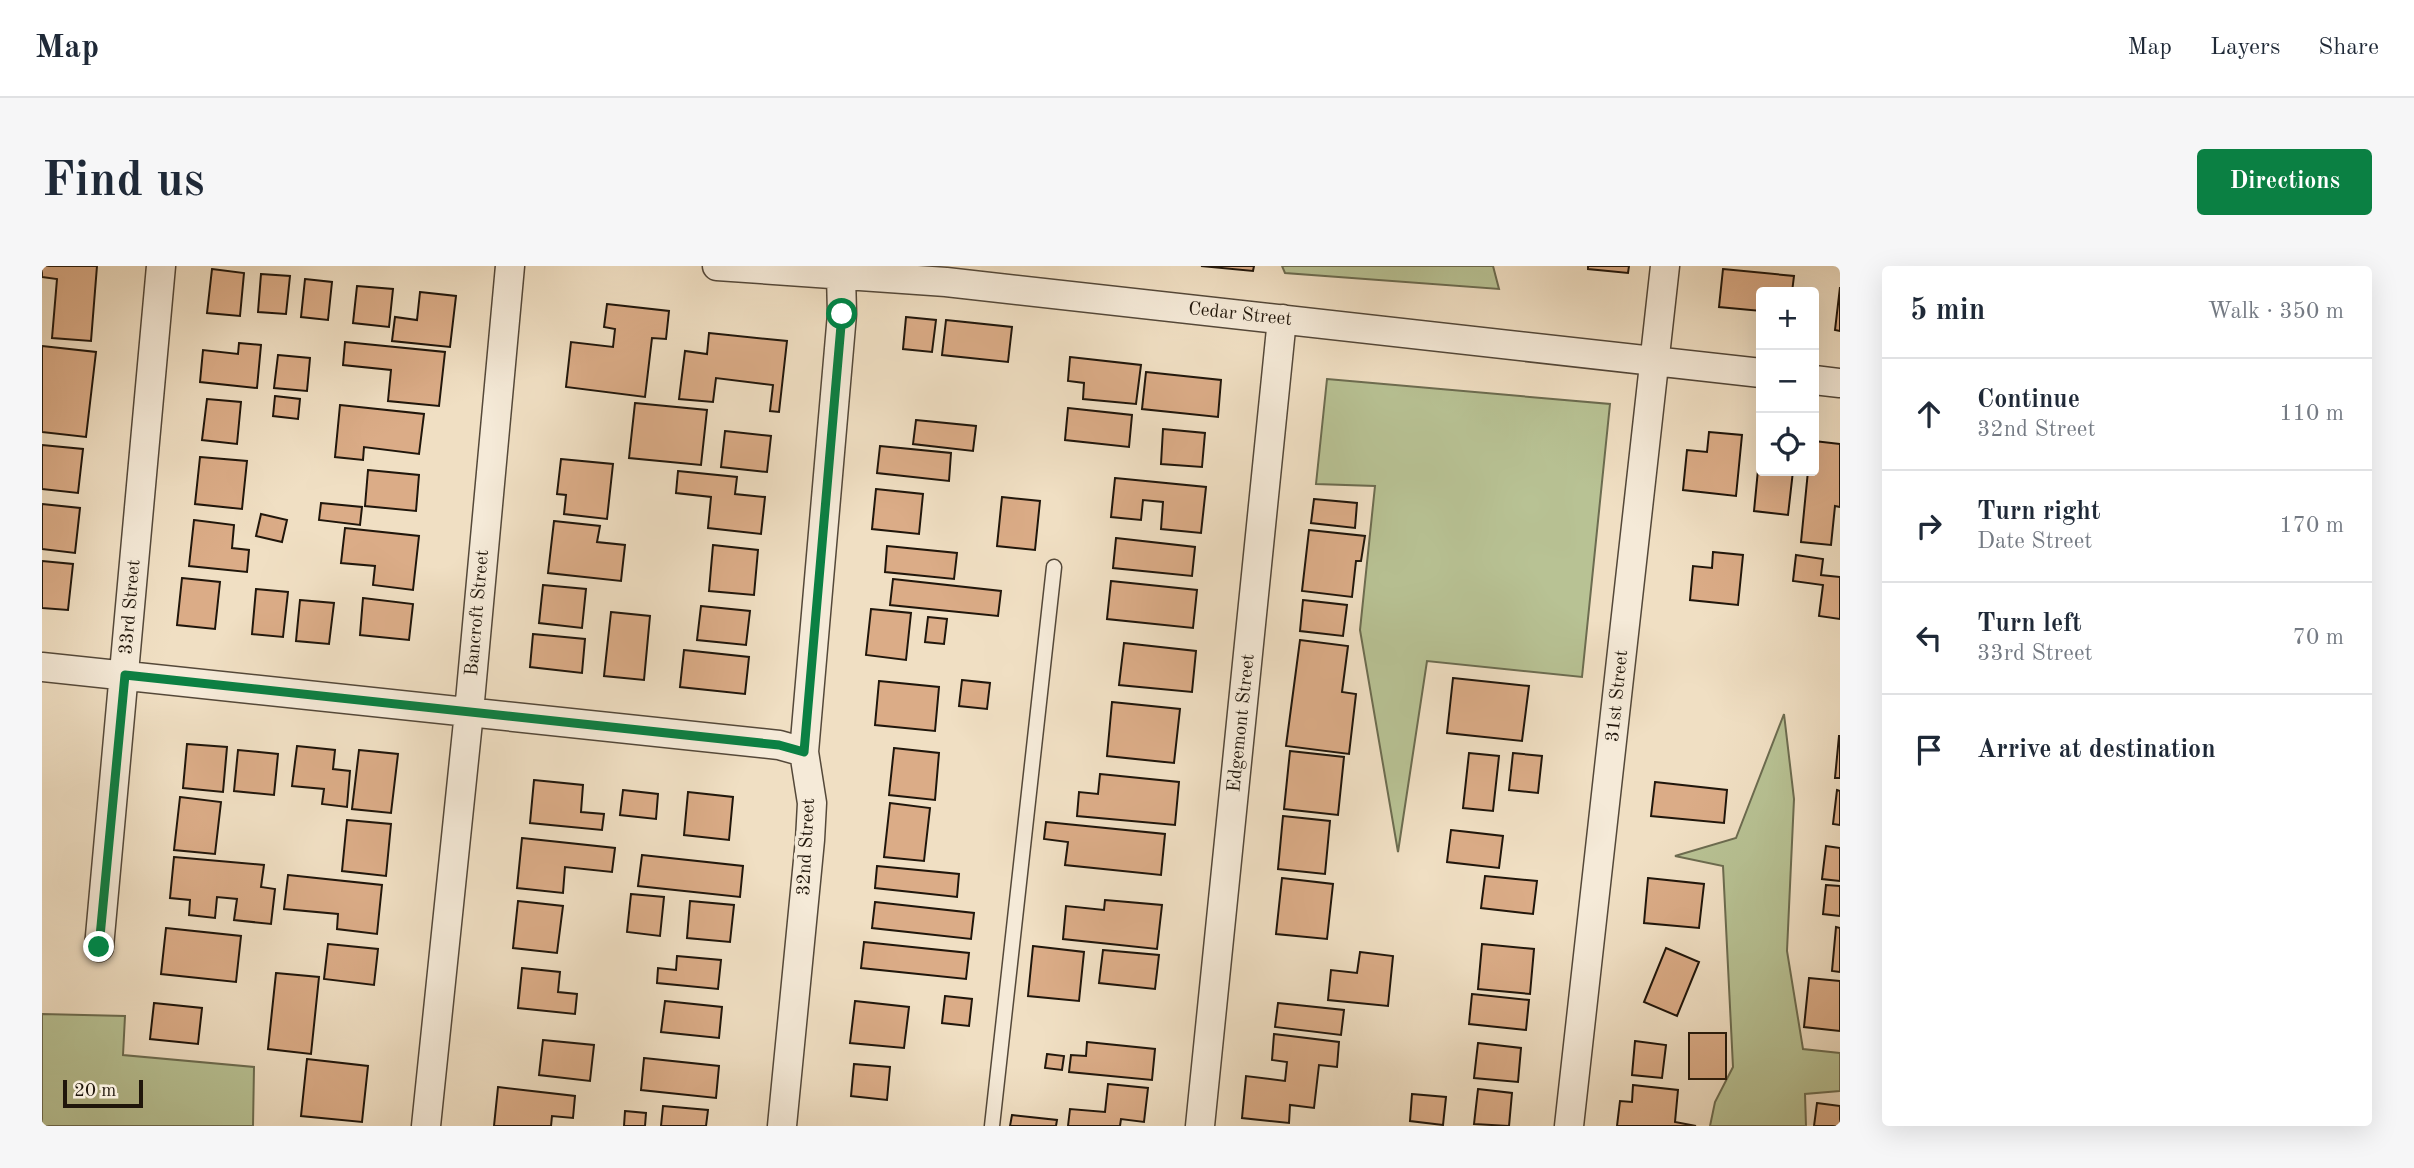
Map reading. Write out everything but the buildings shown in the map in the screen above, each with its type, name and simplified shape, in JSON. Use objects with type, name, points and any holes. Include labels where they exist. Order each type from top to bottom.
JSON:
[{"type":"street","name":"33rd Street","points":[[99,947],[161,266]]},
{"type":"street","name":"Bancroft Street","points":[[426,1126],[469,712],[510,266]]},
{"type":"street","name":"Cedar Street","points":[[717,266],[840,270],[1756,372]]},
{"type":"street","name":"31st Street","points":[[1569,1126],[1665,266]]},
{"type":"street","name":"32nd Street","points":[[782,1126],[810,840],[812,803],[804,752],[842,314],[840,270]]},
{"type":"street","name":"Edgemont Street","points":[[1200,1126],[1282,319]]},
{"type":"street","points":[[1819,381],[1840,383]]},
{"type":"street","points":[[42,667],[779,745],[804,752]]},
{"type":"lane","points":[[992,1126],[1054,567]]},
{"type":"green space","points":[[1282,266],[1493,266],[1499,289],[1285,273]]},
{"type":"green space","points":[[1327,379],[1610,404],[1582,677],[1427,661],[1398,852],[1360,630],[1375,486],[1316,484]]},
{"type":"green space","points":[[1784,714],[1794,799],[1787,951],[1803,1049],[1840,1053],[1840,1091],[1805,1094],[1806,1126],[1710,1126],[1715,1102],[1733,1067],[1723,866],[1675,856],[1736,838]]},
{"type":"green space","points":[[42,1014],[125,1016],[123,1055],[254,1067],[253,1126],[42,1126]]},
{"type":"route","points":[[99,947],[125,675],[779,745],[804,752],[842,314]]}]
